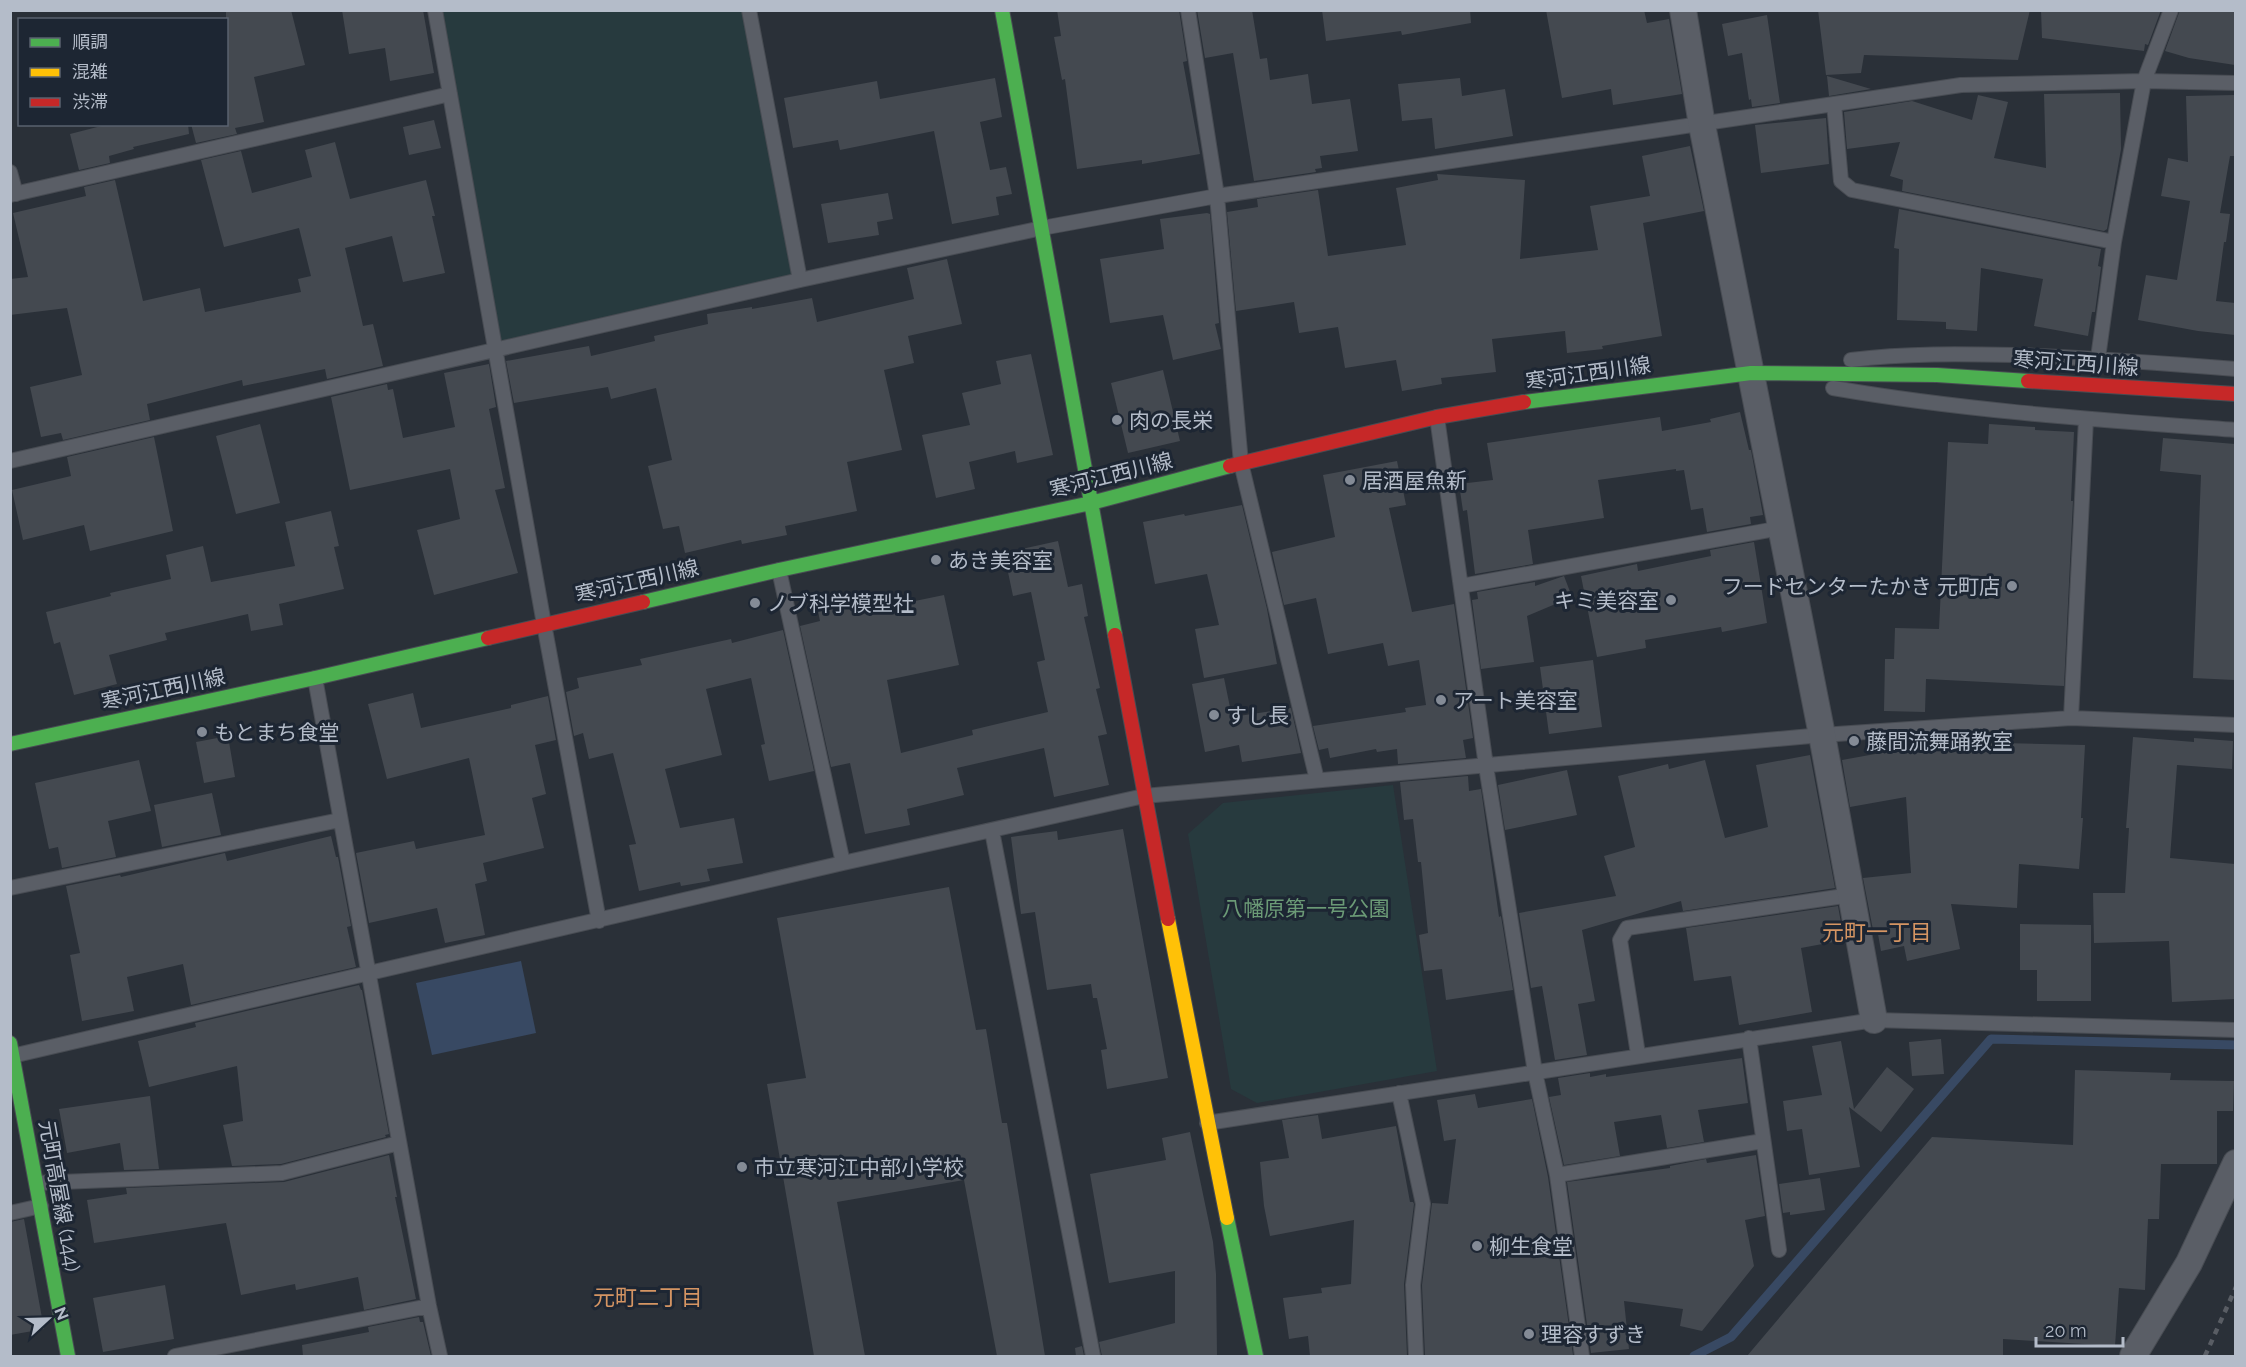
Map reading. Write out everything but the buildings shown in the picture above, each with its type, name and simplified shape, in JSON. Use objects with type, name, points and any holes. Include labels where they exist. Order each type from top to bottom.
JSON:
[{"type":"main road","points":[[1002,10],[1144,796],[1207,1123],[1256,1356]]},
{"type":"main road","name":"寒河江西川線","points":[[10,744],[315,678],[778,570],[1091,503],[1241,463],[1437,417],[1561,396],[1751,373],[1937,375],[2235,394]]},
{"type":"main road","name":"元町高屋線 (144)","points":[[11,1052],[68,1356]]},
{"type":"street","points":[[1683,10],[1702,125],[1822,735],[1874,1020]]},
{"type":"street","points":[[2133,1356],[2189,1263],[2235,1163]]},
{"type":"lane","points":[[435,10],[599,921]]},
{"type":"lane","points":[[749,10],[801,280]]},
{"type":"lane","points":[[1188,10],[1217,196],[1241,463],[1317,780]]},
{"type":"lane","points":[[2097,358],[2114,242],[2144,81],[2171,10]]},
{"type":"lane","points":[[10,461],[801,280],[1042,228],[1217,196],[1961,85],[2144,81],[2235,83]]},
{"type":"lane","points":[[10,172],[13,195],[450,94]]},
{"type":"lane","points":[[1834,104],[1841,181],[1852,190],[2114,242]]},
{"type":"lane","points":[[1751,373],[1874,357],[1969,354],[2097,358],[2235,369]]},
{"type":"lane","points":[[1751,373],[1903,400],[2086,419],[2235,430]]},
{"type":"lane","points":[[1437,417],[1486,766],[1535,1072],[1557,1175],[1582,1356]]},
{"type":"lane","points":[[2071,718],[2086,419]]},
{"type":"lane","points":[[1461,586],[1781,528]]},
{"type":"lane","points":[[778,570],[843,862]]},
{"type":"lane","points":[[315,678],[440,1356]]},
{"type":"lane","points":[[11,1052],[599,921],[843,862],[1144,796],[1822,735],[2071,718],[2235,725]]},
{"type":"lane","points":[[10,888],[340,820]]},
{"type":"lane","points":[[992,831],[1093,1356]]},
{"type":"lane","points":[[1638,1054],[1620,940],[1627,928],[1851,896]]},
{"type":"lane","points":[[1207,1123],[1638,1054],[1874,1020],[2235,1030]]},
{"type":"lane","points":[[1749,1038],[1779,1250]]},
{"type":"lane","points":[[1399,1093],[1423,1204],[1413,1285],[1416,1356]]},
{"type":"lane","points":[[1557,1175],[1763,1141]]},
{"type":"lane","points":[[37,1183],[282,1173],[399,1143]]},
{"type":"lane","points":[[10,1213],[41,1206]]},
{"type":"lane","points":[[175,1356],[429,1306]]},
{"type":"green space","points":[[435,11],[749,11],[800,280],[496,350]]},
{"type":"green space","name":"八幡原第一号公園","points":[[1393,785],[1437,1071],[1257,1103],[1231,1089],[1188,834],[1223,803]]},
{"type":"water","points":[[521,961],[536,1033],[432,1055],[416,983]]},
{"type":"waterway","points":[[1694,1356],[1731,1337],[1991,1039],[2236,1045]]},
{"type":"railway","points":[[2205,1356],[2236,1287]]},
{"type":"traffic: fast","points":[[1002,10],[1115,635]]},
{"type":"traffic: fast","points":[[1524,402],[1751,373],[1937,375],[2028,381]]},
{"type":"traffic: fast","points":[[643,602],[779,570],[1091,503],[1230,466]]},
{"type":"traffic: fast","points":[[10,744],[488,638]]},
{"type":"traffic: fast","points":[[10,1043],[68,1356]]},
{"type":"traffic: fast","points":[[1227,1218],[1256,1356]]},
{"type":"traffic: slow","points":[[1168,919],[1227,1218]]},
{"type":"traffic: jam","points":[[2028,381],[2236,394]]},
{"type":"traffic: jam","points":[[1230,466],[1437,417],[1524,402]]},
{"type":"traffic: jam","points":[[488,638],[643,602]]},
{"type":"traffic: jam","points":[[1115,635],[1168,919]]},
{"type":"place","name":"肉の長栄","points":[[1117,420]]},
{"type":"place","name":"居酒屋魚新","points":[[1350,480]]},
{"type":"place","name":"あき美容室","points":[[936,560]]},
{"type":"place","name":"フードセンターたかき 元町店","points":[[2012,586]]},
{"type":"place","name":"キミ美容室","points":[[1671,600]]},
{"type":"place","name":"ノブ科学模型社","points":[[755,603]]},
{"type":"place","name":"アート美容室","points":[[1441,700]]},
{"type":"place","name":"すし長","points":[[1214,715]]},
{"type":"place","name":"もとまち食堂","points":[[202,732]]},
{"type":"place","name":"藤間流舞踊教室","points":[[1854,741]]},
{"type":"place","name":"市立寒河江中部小学校","points":[[742,1167]]},
{"type":"place","name":"柳生食堂","points":[[1477,1246]]},
{"type":"place","name":"理容すずき","points":[[1529,1334]]},
{"type":"district","name":"元町一丁目","points":[[1877,932]]},
{"type":"district","name":"元町二丁目","points":[[648,1297]]}]
